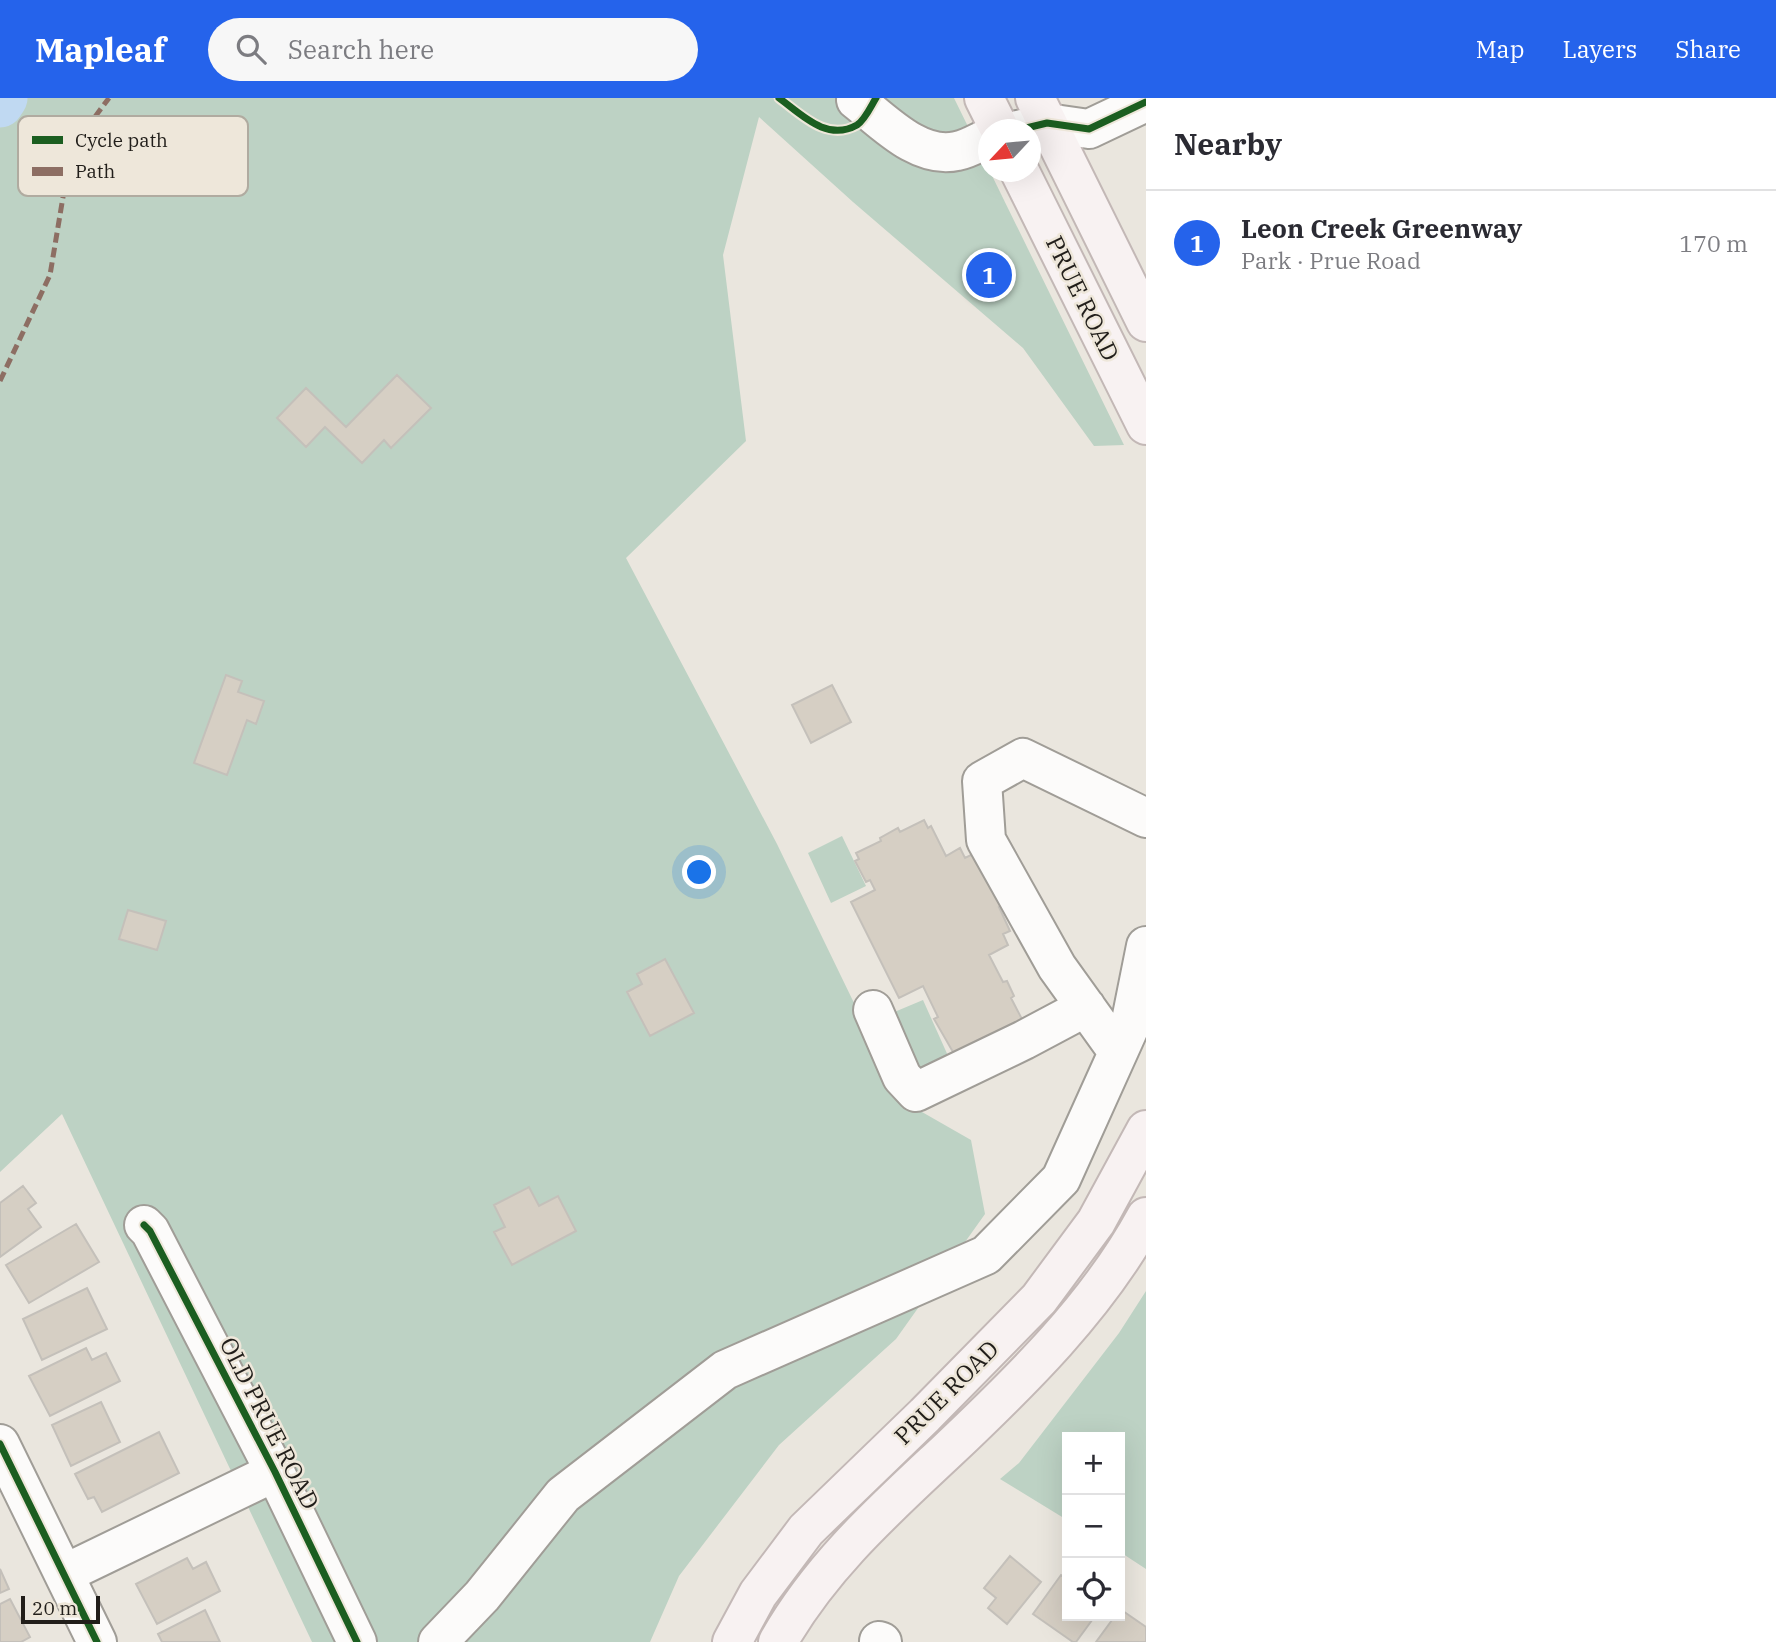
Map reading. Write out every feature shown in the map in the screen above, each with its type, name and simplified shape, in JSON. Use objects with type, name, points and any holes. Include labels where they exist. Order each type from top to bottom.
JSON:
[{"type":"main road","points":[[984,98],[994,119]]},
{"type":"main road","name":"PRUE ROAD","points":[[1041,112],[1146,322]]},
{"type":"main road","name":"PRUE ROAD","points":[[1025,182],[1146,425]]},
{"type":"main road","name":"PRUE ROAD","points":[[732,1642],[758,1594],[806,1530],[925,1415],[1039,1299],[1096,1222],[1146,1130]]},
{"type":"main road","name":"PRUE ROAD","points":[[779,1642],[793,1616],[837,1557],[954,1444],[1070,1326],[1131,1244],[1146,1217]]},
{"type":"street","points":[[856,100],[907,140],[931,152],[957,152],[978,143]]},
{"type":"street","points":[[1041,112],[1089,129],[1146,102]]},
{"type":"street","points":[[1118,1052],[1057,967],[986,840],[982,780],[1023,758],[1146,818]]},
{"type":"street","points":[[438,1642],[482,1595],[563,1495],[724,1370],[986,1255],[1061,1180],[1130,1026],[1146,946]]},
{"type":"street","points":[[873,1010],[902,1077],[916,1092],[1086,1007]]},
{"type":"street","name":"OLD PRUE ROAD","points":[[144,1225],[150,1231],[275,1472],[357,1642]]},
{"type":"street","points":[[0,1444],[97,1642]]},
{"type":"street","points":[[64,1574],[275,1472]]},
{"type":"green space","points":[[0,98],[954,98],[978,147],[978,182],[995,182],[1124,445],[1094,446],[1023,348],[759,117],[723,255],[746,441],[626,558],[777,844],[901,1100],[971,1140],[985,1214],[896,1339],[779,1445],[679,1576],[650,1642],[312,1642],[62,1114],[0,1172]],"holes":[[[397,375],[431,408],[392,448],[384,440],[325,427],[306,447],[277,418],[306,388],[346,427]],[[226,676],[238,692],[263,701],[256,723],[247,720],[227,775],[194,762]],[[128,910],[166,921],[157,950],[120,939]],[[665,959],[693,1013],[650,1035],[627,993],[642,984],[637,974]],[[528,1187],[539,1206],[558,1196],[576,1231],[512,1265],[494,1233],[505,1227],[494,1205]]]},
{"type":"green space","points":[[842,836],[866,886],[831,903],[808,853]]},
{"type":"green space","points":[[923,1000],[949,1058],[918,1071],[892,1013]]},
{"type":"green space","points":[[1146,1291],[1146,1569],[1125,1555],[1125,1432],[1062,1432],[1062,1517],[1000,1479],[1019,1463],[1119,1333]]},
{"type":"building","points":[[397,375],[431,408],[391,448],[384,440],[362,463],[325,427],[306,447],[277,418],[306,388],[346,427]]},
{"type":"building","points":[[226,675],[242,681],[238,692],[264,701],[256,724],[247,720],[227,775],[194,763]]},
{"type":"building","points":[[832,685],[851,722],[811,743],[792,705]]},
{"type":"building","points":[[924,820],[928,828],[931,826],[946,856],[960,848],[965,858],[973,854],[1002,906],[999,907],[1010,931],[1003,934],[1008,945],[989,955],[1003,982],[1007,981],[1014,996],[1011,998],[1025,1025],[957,1059],[934,1019],[938,1017],[923,986],[899,998],[851,902],[875,890],[870,880],[866,882],[855,861],[859,859],[856,853],[881,841],[880,838],[898,828],[900,832]]},
{"type":"building","points":[[128,910],[166,921],[157,950],[119,939]]},
{"type":"building","points":[[665,959],[694,1013],[650,1036],[627,992],[642,984],[637,974]]},
{"type":"building","points":[[23,1186],[36,1203],[28,1209],[41,1227],[0,1257],[0,1203]]},
{"type":"building","points":[[529,1187],[539,1206],[558,1196],[576,1231],[512,1265],[494,1232],[505,1227],[494,1205]]},
{"type":"building","points":[[76,1224],[99,1262],[29,1303],[6,1265]]},
{"type":"building","points":[[87,1288],[107,1329],[42,1360],[23,1319]]},
{"type":"building","points":[[86,1348],[92,1360],[106,1353],[120,1381],[50,1416],[29,1376]]},
{"type":"building","points":[[101,1402],[120,1442],[71,1466],[52,1425]]},
{"type":"building","points":[[159,1432],[179,1473],[102,1512],[94,1497],[88,1499],[75,1474]]},
{"type":"building","points":[[1010,1556],[1041,1582],[1007,1624],[988,1608],[996,1598],[984,1588]]},
{"type":"building","points":[[187,1558],[193,1569],[206,1562],[220,1591],[157,1624],[136,1584]]},
{"type":"building","points":[[0,1569],[9,1589],[0,1593]]},
{"type":"building","points":[[1061,1575],[1062,1621],[1091,1621],[1076,1642],[1073,1642],[1033,1614]]},
{"type":"building","points":[[10,1599],[30,1637],[21,1642],[0,1642],[0,1604]]},
{"type":"building","points":[[205,1610],[220,1642],[162,1642],[158,1634]]},
{"type":"building","points":[[1125,1612],[1146,1627],[1146,1642],[1096,1642],[1111,1621],[1125,1621]]},
{"type":"waterway","points":[[0,104],[4,98]]},
{"type":"marked path","points":[[96,116],[109,98]]},
{"type":"marked path","points":[[0,381],[50,275],[63,196]]},
{"type":"cycle path","points":[[779,98],[815,124],[835,130],[860,123],[876,98]]},
{"type":"cycle path","points":[[1041,124],[1089,129],[1146,102]]},
{"type":"cycle path","points":[[144,1225],[150,1231],[275,1472],[357,1642]]},
{"type":"cycle path","points":[[0,1444],[97,1642]]},
{"type":"place","name":"Leon Creek Greenway","points":[[989,275]]}]
